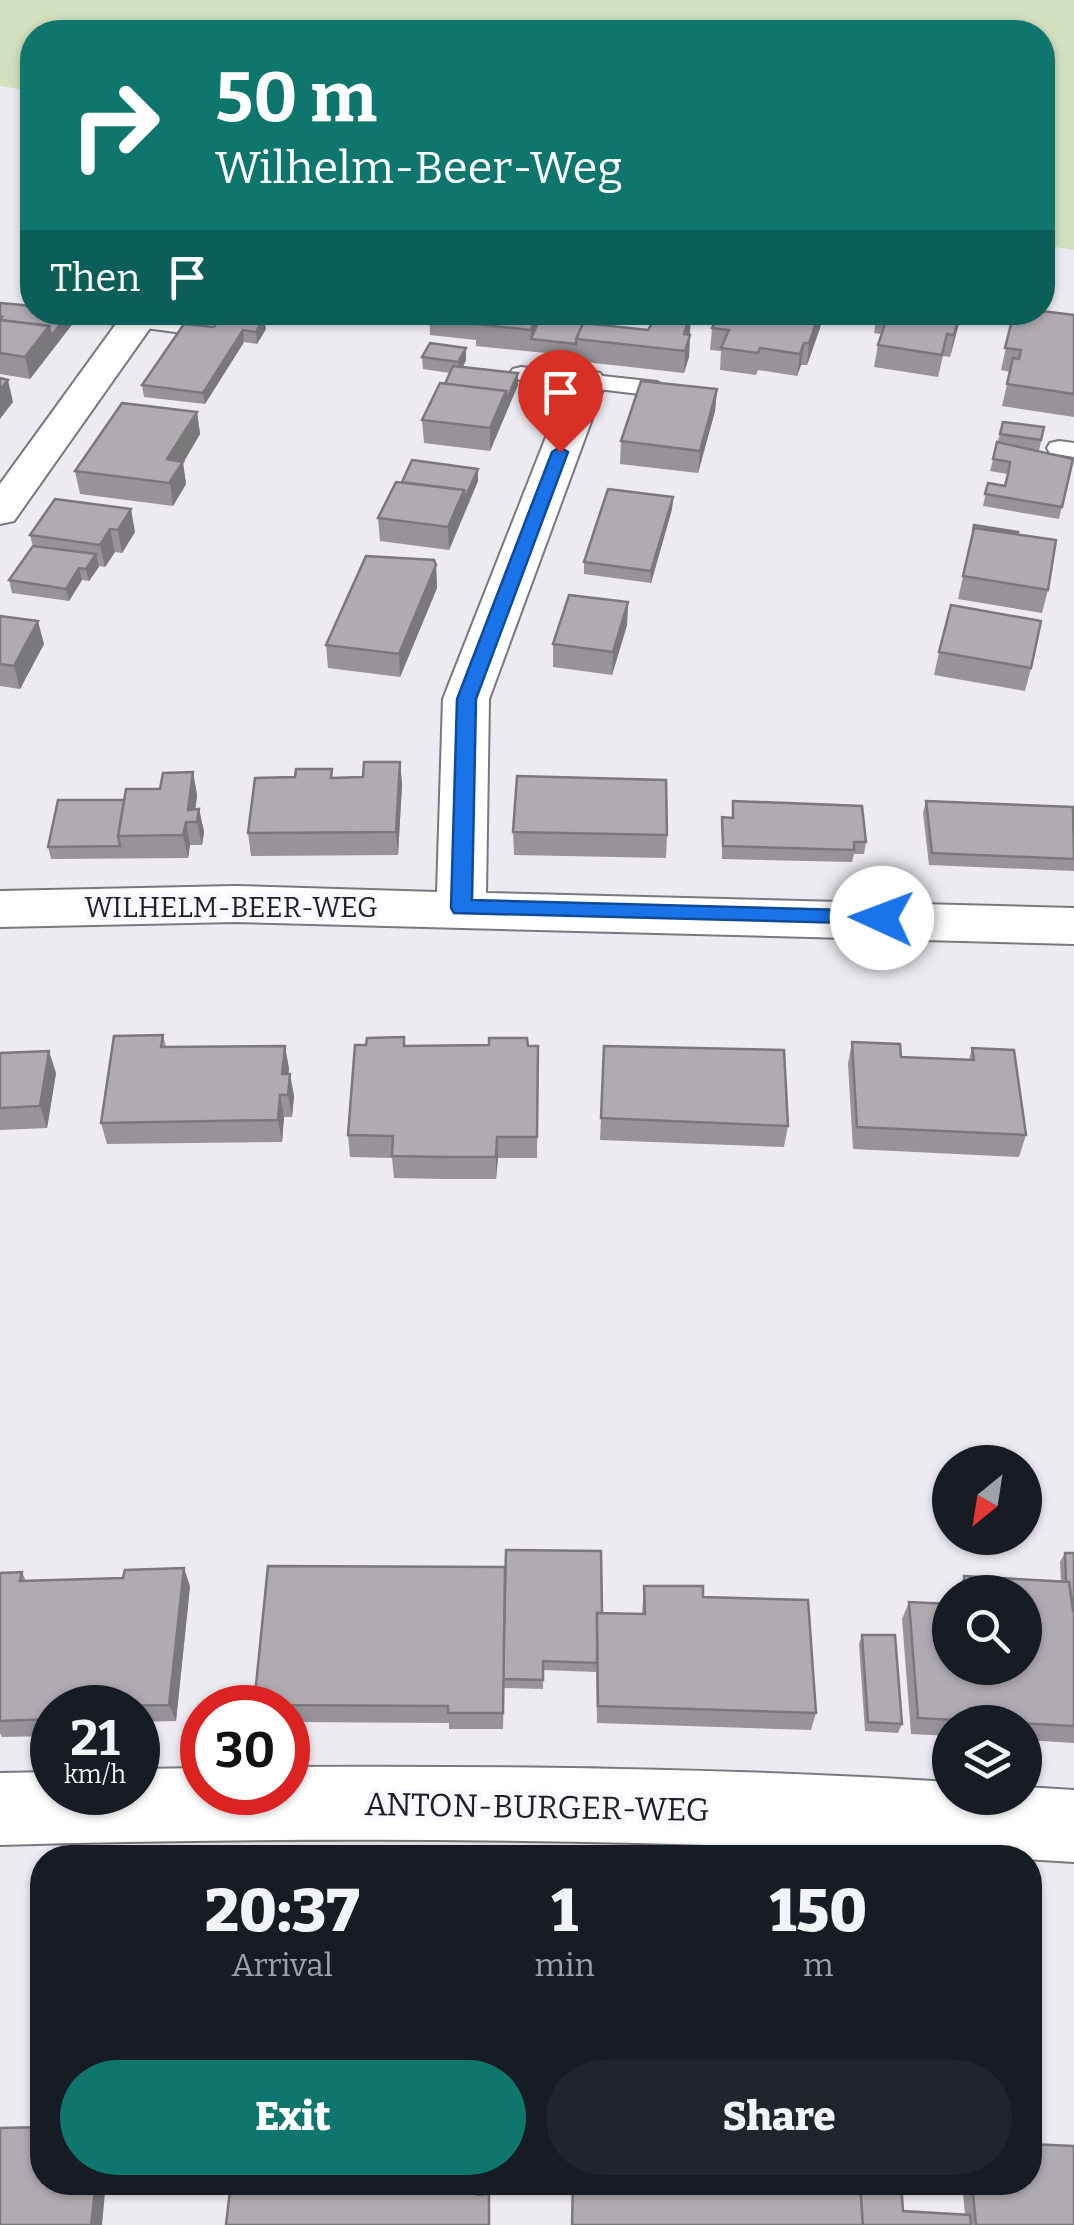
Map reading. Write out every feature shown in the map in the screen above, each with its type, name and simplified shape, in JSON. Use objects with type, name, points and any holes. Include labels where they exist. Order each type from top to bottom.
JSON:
[{"type":"street","points":[[0,512],[133,325]]},
{"type":"street","points":[[461,908],[466,699],[586,381]]},
{"type":"street","name":"WILHELM-BEER-WEG","points":[[0,910],[236,904],[1074,926]]},
{"type":"street","name":"ANTON-BURGER-WEG","points":[[0,1809],[206,1802],[649,1808],[1074,1826]]},
{"type":"lane","points":[[174,325],[183,326]]},
{"type":"lane","points":[[521,374],[657,389]]},
{"type":"green space","points":[[0,0],[1074,0],[1074,250],[1055,247],[1055,20],[20,20],[20,89],[0,86]]},
{"type":"building","points":[[0,303],[20,305],[20,322],[0,317]]},
{"type":"building","points":[[1055,313],[1074,315],[1074,394],[1007,384],[1013,358],[1019,359],[1021,350],[1005,348],[1011,325],[1055,325]]},
{"type":"building","points":[[0,320],[49,326],[25,357],[0,353]]},
{"type":"building","points":[[41,325],[60,325],[51,336],[49,326]]},
{"type":"building","points":[[183,325],[260,325],[256,332],[243,330],[203,393],[142,385]]},
{"type":"building","points":[[484,325],[533,325],[531,330]]},
{"type":"building","points":[[537,325],[582,325],[576,344],[531,339]]},
{"type":"building","points":[[582,325],[648,330],[651,325],[687,325],[684,334],[690,335],[685,351],[576,339]]},
{"type":"building","points":[[815,325],[800,354],[721,348],[729,330],[712,328]]},
{"type":"building","points":[[885,325],[957,325],[954,335],[947,334],[942,355],[878,345]]},
{"type":"building","points":[[430,343],[466,348],[458,362],[422,357]]},
{"type":"building","points":[[453,366],[518,373],[506,401],[506,391],[445,384]]},
{"type":"building","points":[[641,381],[717,389],[700,451],[621,441]]},
{"type":"building","points":[[440,383],[506,391],[490,428],[422,420]]},
{"type":"building","points":[[122,403],[197,412],[167,459],[183,462],[169,483],[75,471]]},
{"type":"building","points":[[1003,422],[1044,427],[1041,440],[1000,434]]},
{"type":"building","points":[[997,442],[1073,459],[1062,507],[985,494],[988,483],[1005,486],[1008,474],[1010,462],[993,459]]},
{"type":"building","points":[[412,460],[478,469],[464,500],[464,490],[402,482]]},
{"type":"building","points":[[396,482],[464,490],[448,527],[378,518]]},
{"type":"building","points":[[608,489],[673,497],[651,571],[584,562]]},
{"type":"building","points":[[55,499],[131,509],[118,530],[110,529],[100,545],[30,535]]},
{"type":"building","points":[[974,525],[1018,532],[974,528],[973,531]]},
{"type":"building","points":[[974,528],[1056,540],[1048,590],[963,576]]},
{"type":"building","points":[[33,546],[96,554],[86,569],[79,568],[66,589],[9,580]]},
{"type":"building","points":[[366,556],[434,560],[436,565],[399,654],[326,645]]},
{"type":"building","points":[[569,595],[628,602],[613,652],[553,644]]},
{"type":"building","points":[[951,605],[1041,621],[1031,668],[939,652]]},
{"type":"building","points":[[0,616],[38,621],[14,666],[0,664]]},
{"type":"building","points":[[364,762],[400,762],[396,832],[248,833],[255,778],[295,777],[296,769],[332,769],[331,778],[363,777]]},
{"type":"building","points":[[193,772],[188,810],[199,809],[197,822],[186,822],[183,835],[118,836],[126,789],[160,789],[163,773]]},
{"type":"building","points":[[517,776],[666,780],[667,835],[513,832]]},
{"type":"building","points":[[58,800],[124,800],[120,846],[48,847]]},
{"type":"building","points":[[733,801],[862,806],[866,842],[854,842],[854,850],[723,846],[722,817],[733,818]]},
{"type":"building","points":[[926,801],[1073,807],[1074,859],[932,853]]},
{"type":"building","points":[[163,1035],[161,1047],[285,1046],[282,1074],[290,1074],[288,1095],[280,1095],[278,1120],[101,1123],[114,1036]]},
{"type":"building","points":[[404,1037],[404,1046],[489,1045],[489,1038],[527,1038],[528,1046],[538,1046],[537,1137],[497,1137],[496,1157],[444,1157],[392,1156],[393,1136],[348,1135],[355,1045],[366,1045],[367,1038]]},
{"type":"building","points":[[852,1042],[900,1044],[901,1057],[974,1060],[972,1048],[1014,1050],[1026,1135],[857,1127]]},
{"type":"building","points":[[604,1046],[784,1050],[788,1126],[601,1118]]},
{"type":"building","points":[[49,1051],[40,1106],[0,1108],[0,1053]]},
{"type":"building","points":[[506,1550],[601,1551],[602,1613],[597,1613],[597,1663],[543,1661],[543,1680],[503,1679]]},
{"type":"building","points":[[1065,1553],[1074,1553],[1074,1611],[1066,1582]]},
{"type":"building","points":[[268,1566],[505,1567],[503,1713],[448,1713],[448,1706],[310,1705],[310,1685],[256,1685]]},
{"type":"building","points":[[184,1568],[169,1705],[160,1705],[160,1685],[30,1685],[30,1720],[0,1721],[0,1573],[22,1572],[20,1581],[123,1578],[125,1570]]},
{"type":"building","points":[[1042,1580],[1069,1582],[1074,1611],[1074,1726],[1042,1724],[1042,1705],[932,1705],[932,1719],[918,1718],[909,1602],[932,1603],[932,1685],[1042,1685]]},
{"type":"building","points":[[644,1586],[703,1586],[703,1597],[808,1600],[816,1713],[598,1706],[597,1613],[645,1614]]},
{"type":"building","points":[[862,1635],[895,1635],[902,1724],[868,1722]]},
{"type":"building","points":[[30,2127],[30,2195],[94,2195],[91,2225],[0,2225],[0,2128]]},
{"type":"building","points":[[1042,2145],[1074,2146],[1074,2225],[976,2225],[973,2195],[1042,2195]]},
{"type":"building","points":[[229,2195],[489,2195],[489,2225],[226,2225]]},
{"type":"building","points":[[573,2195],[861,2195],[863,2225],[572,2225]]},
{"type":"building","points":[[861,2195],[902,2195],[903,2211],[970,2215],[971,2225],[863,2225]]},
{"type":"route","points":[[560,452],[466,699],[461,908],[882,918]]}]
